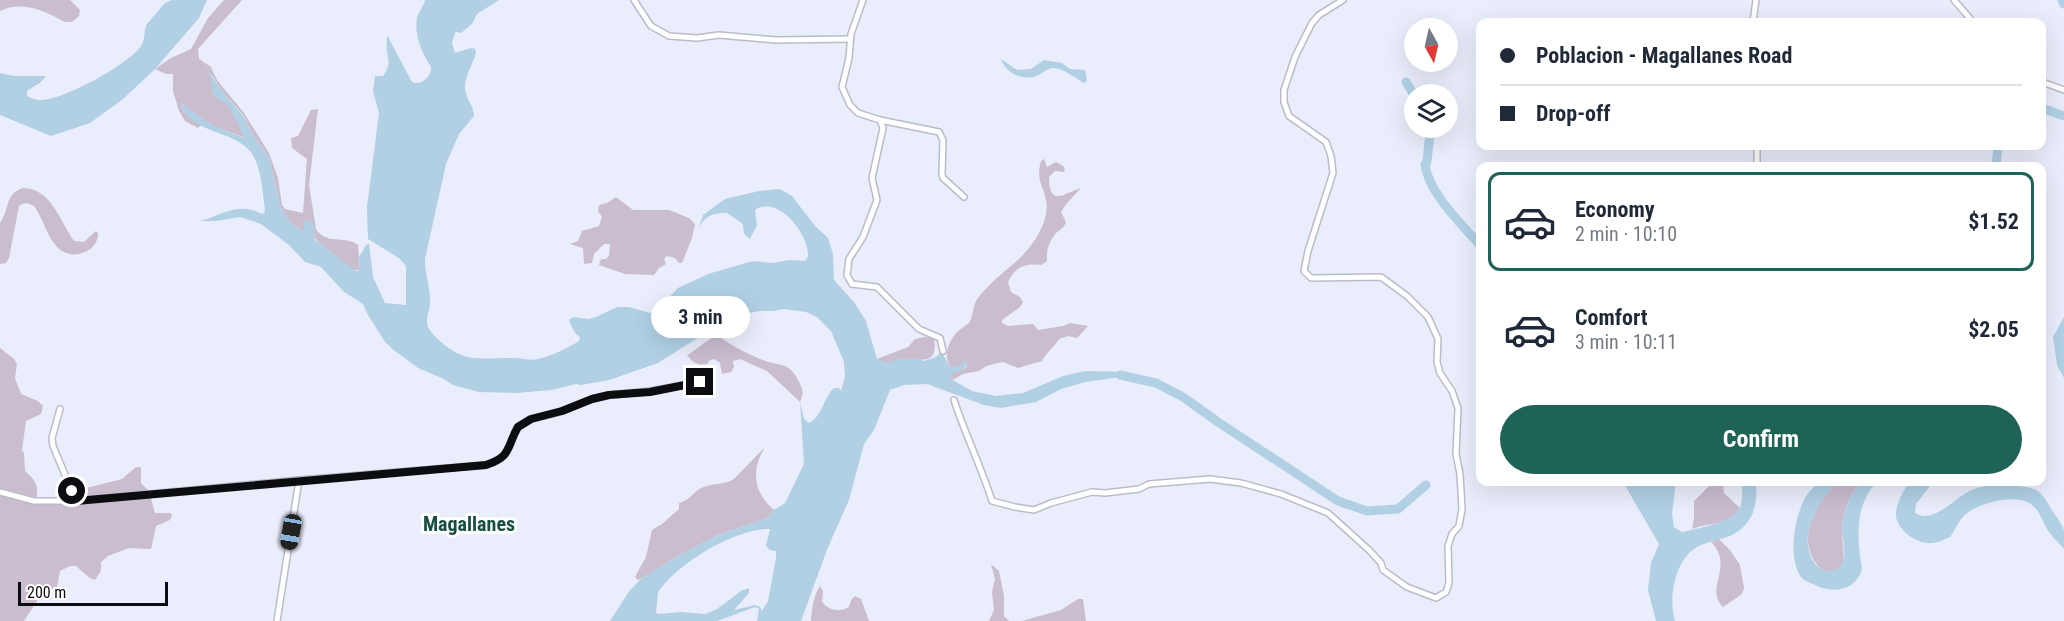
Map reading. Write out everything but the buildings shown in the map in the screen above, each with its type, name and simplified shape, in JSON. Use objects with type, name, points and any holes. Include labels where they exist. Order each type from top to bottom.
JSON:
[{"type":"street","points":[[634,0],[651,26],[669,36],[697,38],[719,35],[776,40],[850,39]]},
{"type":"street","points":[[863,0],[850,39],[849,58],[842,87],[850,105],[858,113],[880,120],[939,132],[943,140],[943,178],[964,197]]},
{"type":"street","points":[[954,400],[993,501],[1034,510],[1092,492],[1105,493],[1139,489],[1149,484],[1210,479],[1241,483],[1281,494],[1328,513],[1369,550],[1381,563],[1383,570],[1407,587],[1436,598],[1446,592],[1449,583],[1448,546],[1452,534],[1459,526],[1462,509],[1460,474],[1456,454],[1458,408],[1452,391],[1440,373],[1437,362],[1438,339],[1428,317],[1407,296],[1381,277],[1311,278],[1304,271],[1308,251],[1333,173],[1326,142],[1289,116],[1284,102],[1284,90],[1294,57],[1312,23],[1319,15],[1343,0]]},
{"type":"street","points":[[1754,18],[1756,0]]},
{"type":"street","points":[[1954,0],[1970,18]]},
{"type":"street","points":[[2046,83],[2064,90]]},
{"type":"street","points":[[880,120],[883,128],[872,178],[877,200],[863,237],[849,259],[847,275],[852,284],[877,287],[920,329],[940,338],[943,351]]},
{"type":"street","points":[[0,492],[34,501],[76,501],[486,465],[498,461],[509,451],[518,427],[531,419],[609,395],[650,392],[700,382]]},
{"type":"street","points":[[60,409],[52,438],[53,446],[76,501]]},
{"type":"street","points":[[277,621],[299,480]]},
{"type":"shaded area","points":[[0,0],[70,0],[80,10],[79,16],[72,22],[65,22],[33,8],[17,7],[0,11]]},
{"type":"shaded area","points":[[224,0],[242,0],[198,49],[199,59],[211,67],[217,80],[244,113],[269,153],[285,209],[303,213],[307,159],[292,148],[291,138],[298,136],[311,110],[318,109],[309,185],[316,229],[325,237],[358,245],[360,271],[352,269],[318,242],[314,236],[313,222],[303,232],[290,222],[281,208],[269,158],[252,134],[244,116],[221,90],[213,76],[207,72],[210,75],[215,97],[228,104],[246,138],[205,121],[183,104],[181,107],[185,113],[201,125],[198,128],[185,121],[179,111],[173,91],[173,74],[166,74],[155,69],[171,58],[191,49],[208,18]]},
{"type":"shaded area","points":[[1044,159],[1047,167],[1056,162],[1065,169],[1064,172],[1055,171],[1049,177],[1050,187],[1055,196],[1081,188],[1061,212],[1066,222],[1050,243],[1047,261],[1041,265],[1021,267],[1008,282],[1011,292],[1020,297],[1023,302],[1020,307],[1002,320],[1002,323],[1008,326],[1033,324],[1038,330],[1070,323],[1088,326],[1077,338],[1068,336],[1059,339],[1042,361],[1018,368],[1003,362],[998,363],[986,366],[979,371],[963,374],[953,380],[951,372],[967,366],[966,362],[960,367],[951,368],[948,364],[947,354],[952,339],[969,323],[978,298],[993,281],[1021,257],[1044,223],[1047,208],[1039,172],[1041,161]]},
{"type":"shaded area","points":[[23,188],[33,189],[48,199],[74,241],[84,242],[96,231],[97,239],[91,249],[80,254],[68,254],[62,251],[53,242],[38,211],[34,206],[24,203],[19,206],[9,258],[6,263],[0,264],[0,223],[10,198]]},
{"type":"shaded area","points":[[616,197],[633,210],[669,210],[689,218],[695,224],[682,263],[667,256],[664,259],[666,264],[654,275],[625,274],[599,265],[601,259],[609,256],[610,244],[604,244],[594,254],[592,263],[584,264],[583,248],[570,244],[578,241],[582,231],[599,226],[602,217],[598,211],[599,205]]},
{"type":"shaded area","points":[[717,335],[748,353],[787,367],[796,376],[802,389],[800,402],[767,371],[740,359],[733,361],[734,367],[731,372],[722,374],[720,363],[714,359],[701,365],[687,355]]},
{"type":"shaded area","points":[[925,337],[934,339],[935,348],[930,358],[925,360],[900,359],[889,363],[877,359],[908,347],[915,339]]},
{"type":"shaded area","points":[[0,348],[17,364],[15,378],[21,394],[38,401],[43,406],[41,414],[26,421],[22,450],[25,471],[33,479],[37,488],[37,496],[34,500],[0,490]]},
{"type":"shaded area","points":[[765,447],[758,464],[756,480],[762,496],[774,510],[767,518],[716,536],[638,580],[635,577],[646,557],[652,530],[679,509],[679,503],[687,500],[701,488],[734,479]]},
{"type":"shaded area","points":[[136,467],[141,467],[141,483],[148,490],[146,493],[150,495],[155,513],[171,513],[172,516],[170,520],[156,526],[151,549],[129,548],[108,556],[101,562],[101,571],[95,580],[76,566],[70,566],[60,571],[57,587],[42,593],[24,621],[0,621],[0,492],[22,499],[77,501],[74,491],[122,479]]},
{"type":"shaded area","points":[[1723,486],[1724,493],[1740,508],[1736,514],[1725,521],[1692,529],[1694,501],[1708,487]]},
{"type":"shaded area","points":[[1833,486],[1858,486],[1850,498],[1843,516],[1843,564],[1836,570],[1829,571],[1817,565],[1808,543],[1809,528],[1818,506]]},
{"type":"shaded area","points":[[1719,539],[1740,565],[1744,588],[1742,594],[1723,607],[1716,592],[1720,560],[1718,551],[1711,542]]},
{"type":"shaded area","points":[[991,564],[999,571],[1004,596],[1004,616],[1009,621],[989,621],[994,610],[992,592],[995,579]]},
{"type":"shaded area","points":[[820,586],[823,591],[822,602],[831,609],[842,610],[849,607],[855,596],[861,599],[869,621],[811,621],[814,598]]},
{"type":"shaded area","points":[[1078,599],[1083,599],[1086,621],[1022,621],[1061,610]]},
{"type":"water","points":[[172,0],[207,0],[199,18],[155,69],[123,99],[90,123],[51,136],[0,115],[0,73],[14,76],[46,76],[27,91],[27,96],[34,99],[50,99],[63,95],[110,71],[134,54],[143,43],[147,24],[165,3]]},
{"type":"water","points":[[425,0],[499,0],[477,14],[472,24],[461,33],[455,33],[452,43],[455,53],[475,49],[476,53],[465,84],[474,116],[459,134],[446,164],[425,259],[430,299],[428,327],[440,341],[458,354],[476,358],[532,360],[543,358],[560,352],[579,341],[580,337],[573,330],[569,320],[573,317],[588,319],[617,307],[629,307],[650,313],[659,308],[678,288],[708,274],[753,261],[773,263],[789,260],[805,261],[808,257],[804,239],[791,220],[783,212],[774,208],[764,207],[755,210],[757,225],[750,239],[744,234],[743,224],[727,213],[711,216],[699,227],[703,215],[725,199],[780,189],[792,196],[815,226],[828,238],[833,254],[834,280],[854,302],[866,321],[877,359],[885,363],[899,359],[923,361],[941,353],[951,368],[963,364],[964,357],[967,365],[961,371],[952,373],[951,379],[972,391],[996,396],[1023,393],[1063,376],[1085,371],[1128,372],[1142,378],[1121,377],[1085,382],[1061,389],[1036,402],[1001,408],[984,405],[927,384],[904,385],[890,390],[874,430],[864,444],[849,500],[828,547],[801,621],[757,621],[759,609],[755,607],[717,621],[610,621],[630,590],[642,578],[716,536],[767,518],[785,503],[804,464],[800,402],[804,419],[809,423],[817,416],[834,388],[839,388],[841,391],[845,376],[844,362],[831,331],[817,317],[806,312],[784,309],[737,315],[658,363],[609,380],[551,390],[516,393],[479,392],[453,385],[418,368],[395,351],[385,342],[363,304],[344,292],[321,267],[305,262],[289,245],[261,224],[240,217],[200,221],[238,209],[253,210],[261,214],[265,210],[259,171],[250,151],[233,139],[192,120],[180,102],[227,132],[245,138],[228,105],[213,94],[210,75],[206,72],[209,71],[221,90],[244,117],[252,134],[269,158],[281,208],[290,222],[303,232],[304,222],[310,220],[313,222],[315,240],[356,271],[360,271],[359,257],[369,244],[373,277],[385,303],[406,305],[406,266],[399,258],[368,239],[367,207],[379,113],[373,91],[375,76],[383,76],[388,67],[387,35],[412,82],[422,82],[430,74],[431,67],[422,50],[416,24]],"holes":[[[770,529],[766,546],[776,551],[776,558],[768,601],[762,611],[755,605],[734,610],[749,593],[749,588],[741,591],[717,609],[705,614],[656,613],[658,592],[670,578],[696,557],[726,540],[756,530]]]},
{"type":"water","points":[[1001,59],[1017,70],[1031,69],[1044,60],[1062,63],[1070,69],[1085,70],[1087,81],[1084,83],[1054,68],[1036,76],[1020,77],[1011,72]]},
{"type":"water","points":[[2064,317],[2064,378],[2057,365],[2053,337]]},
{"type":"water","points":[[1625,486],[1676,486],[1672,514],[1674,527],[1682,532],[1729,518],[1739,510],[1742,486],[1756,486],[1755,507],[1744,526],[1730,536],[1699,546],[1684,559],[1673,590],[1675,621],[1656,621],[1648,590],[1651,563],[1659,544]]},
{"type":"water","points":[[1833,486],[1815,513],[1808,534],[1808,546],[1814,563],[1823,570],[1829,571],[1837,569],[1843,561],[1843,521],[1850,498],[1858,486],[1874,486],[1864,501],[1859,523],[1862,569],[1854,582],[1842,589],[1828,589],[1805,580],[1801,577],[1794,559],[1794,536],[1799,514],[1806,496],[1814,487]]},
{"type":"water","points":[[1907,486],[1930,486],[1916,504],[1915,513],[1922,516],[1937,513],[1966,493],[1983,487],[2015,486],[2034,489],[2041,493],[2062,525],[2064,549],[2049,532],[2034,507],[2016,499],[1979,506],[1966,514],[1950,537],[1944,540],[1932,543],[1919,541],[1902,529],[1896,518]]},
{"type":"waterway","points":[[2062,0],[2064,4]]},
{"type":"waterway","points":[[2046,109],[2064,116]]},
{"type":"waterway","points":[[1429,138],[1425,164],[1427,175],[1439,197],[1476,241]]},
{"type":"waterway","points":[[1996,162],[1998,150]]},
{"type":"waterway","points":[[1120,375],[1156,383],[1183,397],[1338,501],[1367,511],[1398,509],[1426,485]]},
{"type":"district","name":"Magallanes","points":[[469,524]]},
{"type":"route","points":[[72,491],[76,501],[486,465],[498,461],[509,451],[518,427],[531,419],[609,395],[650,392],[700,382]]}]
